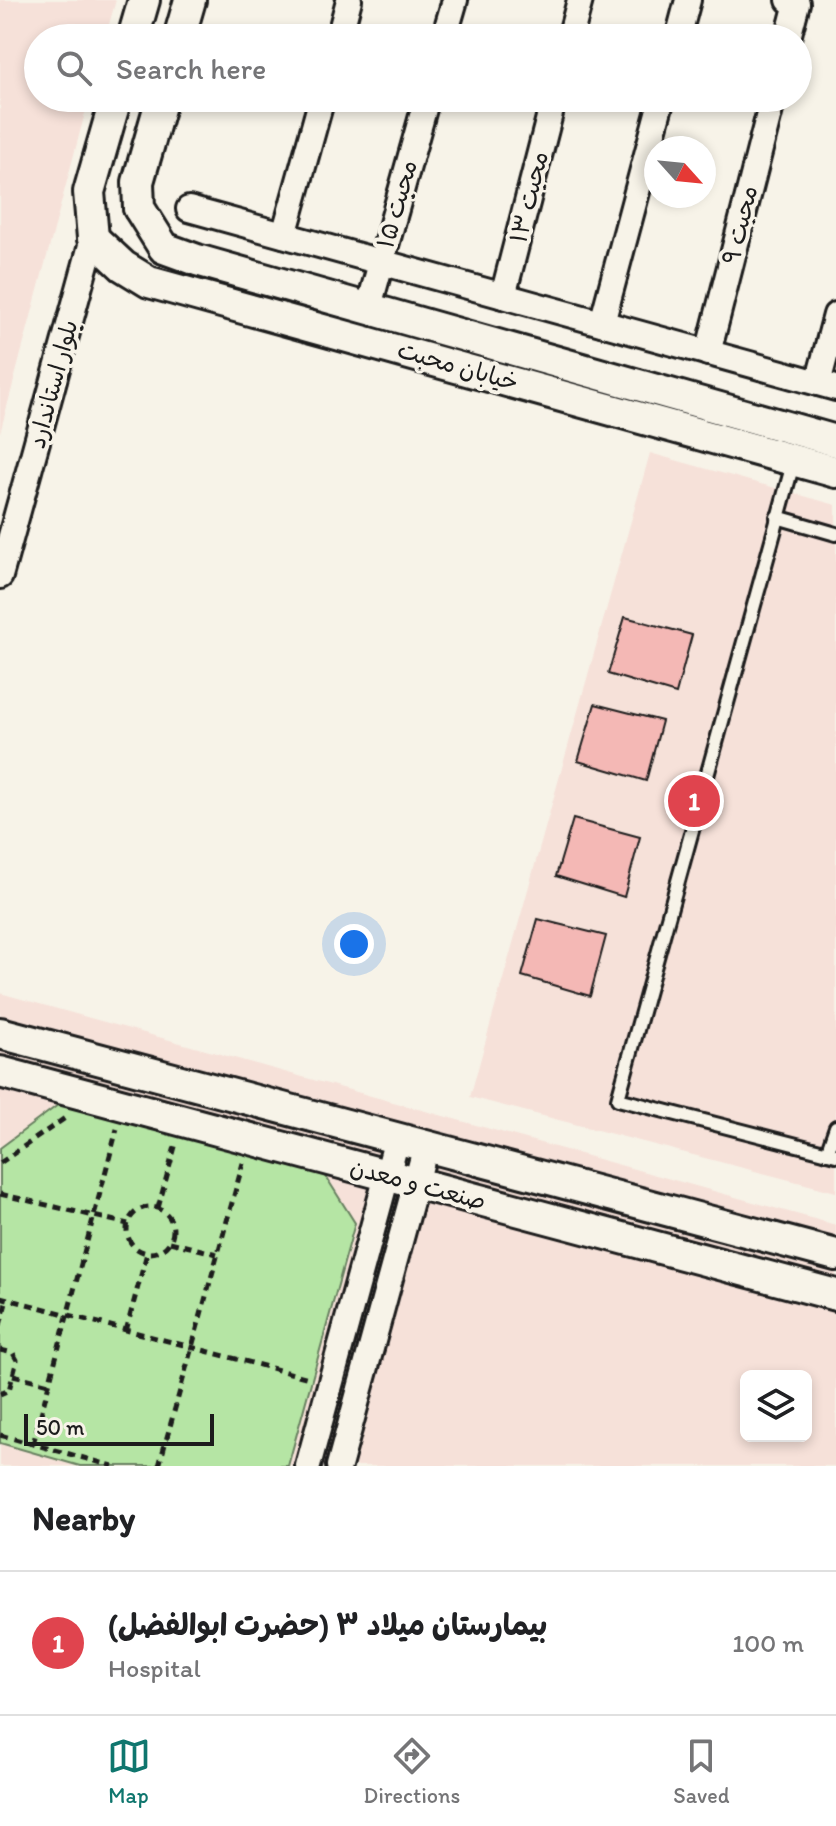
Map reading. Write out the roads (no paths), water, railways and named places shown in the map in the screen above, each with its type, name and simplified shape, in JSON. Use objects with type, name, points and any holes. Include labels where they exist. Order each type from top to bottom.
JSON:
[{"type":"street","points":[[137,24],[144,0]]},
{"type":"street","points":[[183,24],[190,0]]},
{"type":"street","points":[[343,24],[349,0]]},
{"type":"street","points":[[448,24],[455,0]]},
{"type":"street","points":[[574,24],[580,0]]},
{"type":"street","points":[[682,24],[688,0]]},
{"type":"street","points":[[790,24],[793,1]]},
{"type":"street","points":[[112,112],[89,192],[93,238],[139,208],[138,182],[158,112]]},
{"type":"street","points":[[284,235],[318,112]]},
{"type":"street","name":"محبت ۱۵","points":[[368,310],[423,112]]},
{"type":"street","name":"محبت ۱۳","points":[[503,296],[550,112]]},
{"type":"street","points":[[602,323],[658,112]]},
{"type":"street","name":"محبت ۹","points":[[708,353],[769,112]]},
{"type":"street","name":"خیابان محبت","points":[[139,208],[164,248],[197,260],[836,441]]},
{"type":"street","points":[[189,209],[827,386],[836,315]]},
{"type":"street","name":"خیابان محبت","points":[[93,238],[123,266],[149,282],[836,472]]},
{"type":"street","name":"بلوار استاندارد","points":[[0,576],[93,238]]},
{"type":"street","points":[[628,414],[637,385]]},
{"type":"street","name":"صنعت و معدن","points":[[0,1033],[836,1255]]},
{"type":"street","name":"صنعت و معدن","points":[[0,1072],[120,1123],[177,1138],[401,1179],[836,1295]]},
{"type":"street","points":[[339,1466],[411,1142]]},
{"type":"street","points":[[308,1466],[330,1383],[401,1179]]},
{"type":"lane","points":[[794,460],[618,1099],[832,1154],[836,1127]]},
{"type":"lane","points":[[777,517],[836,534]]},
{"type":"place","name":"بیمارستان میلاد ۳ (حضرت ابوالفضل)","points":[[694,801]]}]
